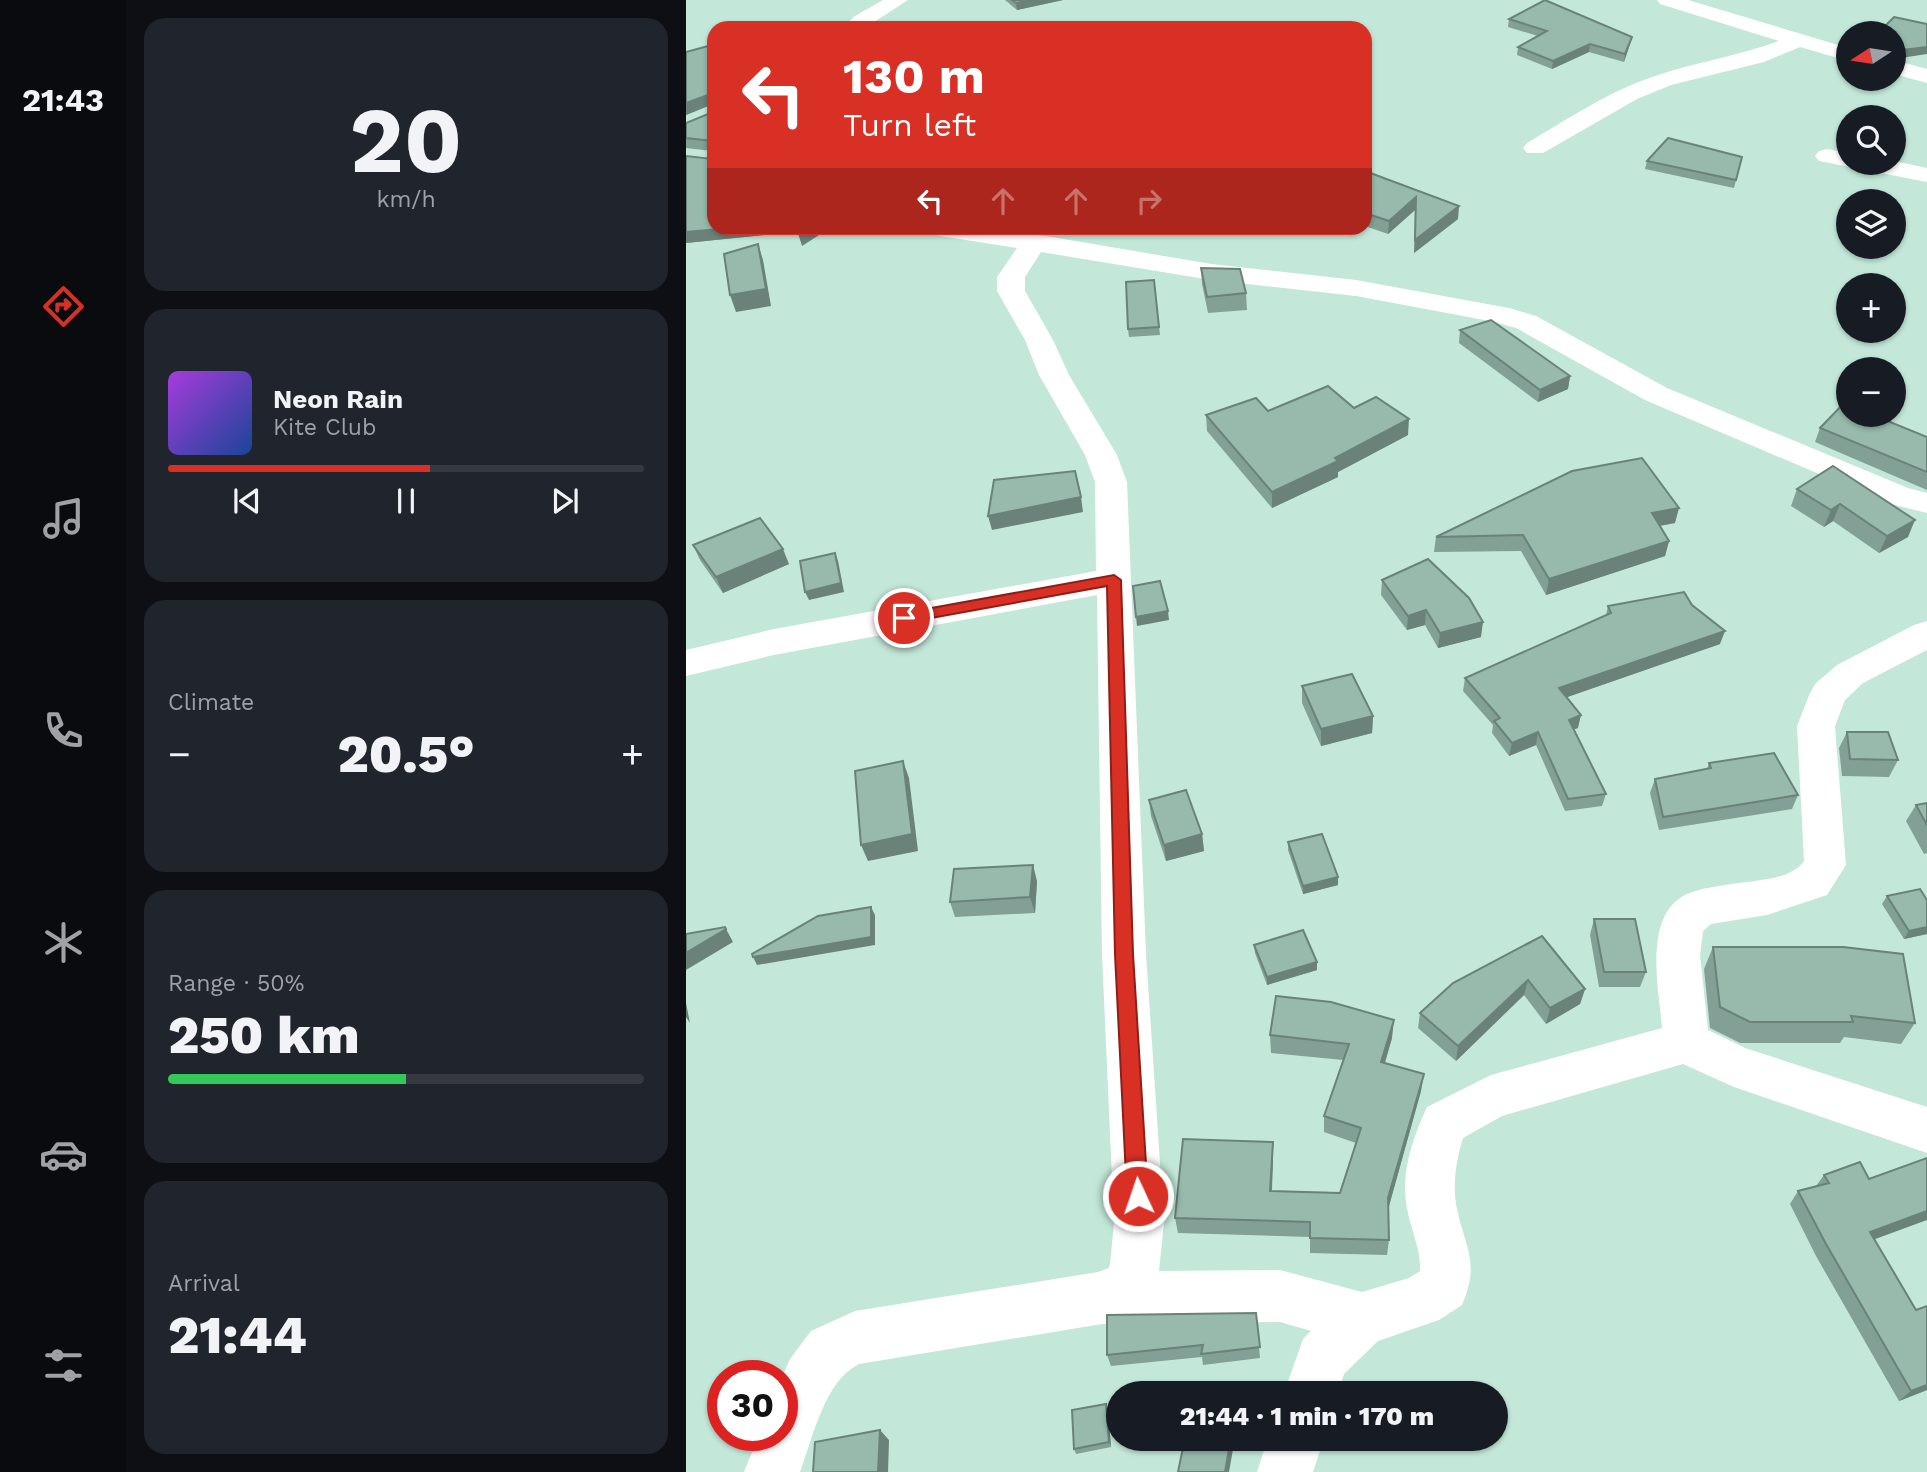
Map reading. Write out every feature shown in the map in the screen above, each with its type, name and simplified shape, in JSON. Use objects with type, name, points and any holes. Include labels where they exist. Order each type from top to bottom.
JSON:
[{"type":"street","points":[[861,21],[898,0]]},
{"type":"street","points":[[1667,0],[1836,51]]},
{"type":"street","points":[[1535,148],[1629,94],[1663,80],[1756,57],[1799,40]]},
{"type":"street","points":[[1906,70],[1927,76]]},
{"type":"street","points":[[1906,171],[1927,175]]},
{"type":"street","points":[[987,235],[1211,272],[1356,288],[1499,314],[1526,322],[1656,394],[1898,496],[1927,503]]},
{"type":"street","points":[[1034,242],[1011,277],[1011,291],[1039,340],[1054,375],[1101,456],[1111,482],[1124,954],[1139,1223],[1136,1264],[1127,1286],[1102,1298]]},
{"type":"street","points":[[686,663],[774,642],[1114,580]]},
{"type":"street","points":[[1686,1042],[1678,956],[1683,922],[1700,908],[1767,897],[1812,883],[1825,865],[1816,726],[1829,693],[1850,674],[1927,634]]},
{"type":"street","points":[[1315,1381],[1322,1358],[1362,1319],[1420,1301],[1444,1287],[1448,1268],[1446,1247],[1430,1199],[1431,1159],[1444,1123],[1491,1097],[1686,1042],[1734,1066],[1927,1130]]},
{"type":"street","points":[[772,1472],[808,1378],[830,1349],[855,1338],[1102,1298],[1280,1296],[1362,1319]]},
{"type":"street","points":[[1285,1472],[1292,1451]]},
{"type":"building","points":[[1545,0],[1632,37],[1625,54],[1590,44],[1553,61],[1518,47],[1547,31],[1509,19]]},
{"type":"building","points":[[1894,17],[1927,24],[1927,47],[1906,50],[1906,21],[1890,21]]},
{"type":"building","points":[[707,46],[707,95],[686,103],[686,52]]},
{"type":"building","points":[[707,114],[707,140],[686,138],[686,123]]},
{"type":"building","points":[[1668,138],[1742,157],[1736,180],[1647,161]]},
{"type":"building","points":[[686,156],[707,158],[707,230],[686,232]]},
{"type":"building","points":[[1372,174],[1459,206],[1415,240],[1416,197],[1389,221],[1372,215]]},
{"type":"building","points":[[758,244],[766,289],[730,295],[724,254]]},
{"type":"building","points":[[1201,268],[1240,269],[1246,293],[1207,297]]},
{"type":"building","points":[[1154,280],[1159,327],[1128,329],[1126,282]]},
{"type":"building","points":[[1491,320],[1570,376],[1540,390],[1460,330]]},
{"type":"building","points":[[1328,386],[1354,408],[1376,397],[1409,419],[1335,458],[1338,461],[1272,492],[1206,415],[1256,398],[1268,411]]},
{"type":"building","points":[[1836,411],[1836,427],[1902,427],[1927,437],[1927,472],[1820,428]]},
{"type":"building","points":[[1642,458],[1679,508],[1652,513],[1669,541],[1549,579],[1523,535],[1436,537],[1572,471]]},
{"type":"building","points":[[1833,466],[1915,520],[1887,536],[1840,504],[1831,510],[1797,489]]},
{"type":"building","points":[[1075,471],[1081,497],[988,516],[994,480]]},
{"type":"building","points":[[760,518],[783,549],[716,577],[693,545]]},
{"type":"building","points":[[835,553],[841,583],[805,592],[800,561]]},
{"type":"building","points":[[1428,559],[1469,598],[1483,622],[1440,633],[1426,610],[1408,616],[1382,580]]},
{"type":"building","points":[[1160,581],[1168,611],[1136,617],[1133,586]]},
{"type":"building","points":[[1684,592],[1692,605],[1725,631],[1559,688],[1581,715],[1569,720],[1606,794],[1568,799],[1538,732],[1512,743],[1494,721],[1500,718],[1465,678],[1611,613],[1608,606]]},
{"type":"building","points":[[1352,674],[1373,716],[1321,729],[1302,686]]},
{"type":"building","points":[[1847,732],[1888,732],[1898,760],[1850,759]]},
{"type":"building","points":[[1774,753],[1798,795],[1663,817],[1655,779],[1711,768],[1709,763]]},
{"type":"building","points":[[903,761],[912,834],[861,845],[855,771]]},
{"type":"building","points":[[1186,790],[1202,834],[1164,845],[1149,800]]},
{"type":"building","points":[[1927,803],[1927,825],[1916,805]]},
{"type":"building","points":[[1322,834],[1338,877],[1303,886],[1288,842]]},
{"type":"building","points":[[1033,865],[1030,897],[950,902],[954,869]]},
{"type":"building","points":[[1920,889],[1927,900],[1927,927],[1909,931],[1887,896]]},
{"type":"building","points":[[871,907],[871,937],[753,957],[752,954],[818,916]]},
{"type":"building","points":[[1594,919],[1635,919],[1646,972],[1604,972]]},
{"type":"building","points":[[725,927],[726,929],[686,953],[686,934]]},
{"type":"building","points":[[1303,930],[1317,962],[1267,977],[1254,945]]},
{"type":"building","points":[[1542,936],[1585,989],[1550,1008],[1528,980],[1458,1046],[1420,1013],[1453,983]]},
{"type":"building","points":[[1713,947],[1843,947],[1903,954],[1915,1023],[1851,1016],[1853,1022],[1750,1022],[1720,1007]]},
{"type":"building","points":[[1276,996],[1331,1002],[1394,1020],[1381,1062],[1424,1074],[1388,1198],[1389,1240],[1310,1238],[1310,1222],[1175,1218],[1183,1139],[1273,1142],[1270,1191],[1340,1193],[1361,1128],[1324,1116],[1349,1044],[1270,1035]]},
{"type":"building","points":[[1927,1158],[1927,1211],[1870,1232],[1916,1310],[1927,1306],[1927,1385],[1911,1391],[1798,1191],[1829,1183],[1824,1175],[1860,1162],[1869,1179]]},
{"type":"building","points":[[1256,1313],[1260,1347],[1201,1354],[1203,1345],[1107,1355],[1107,1315]]},
{"type":"building","points":[[1106,1404],[1106,1443],[1074,1449],[1072,1410]]},
{"type":"building","points":[[880,1430],[878,1472],[813,1472],[815,1442]]},
{"type":"building","points":[[1182,1451],[1229,1451],[1225,1472],[1178,1472]]},
{"type":"route","points":[[904,618],[1114,580],[1124,954],[1138,1196]]}]
